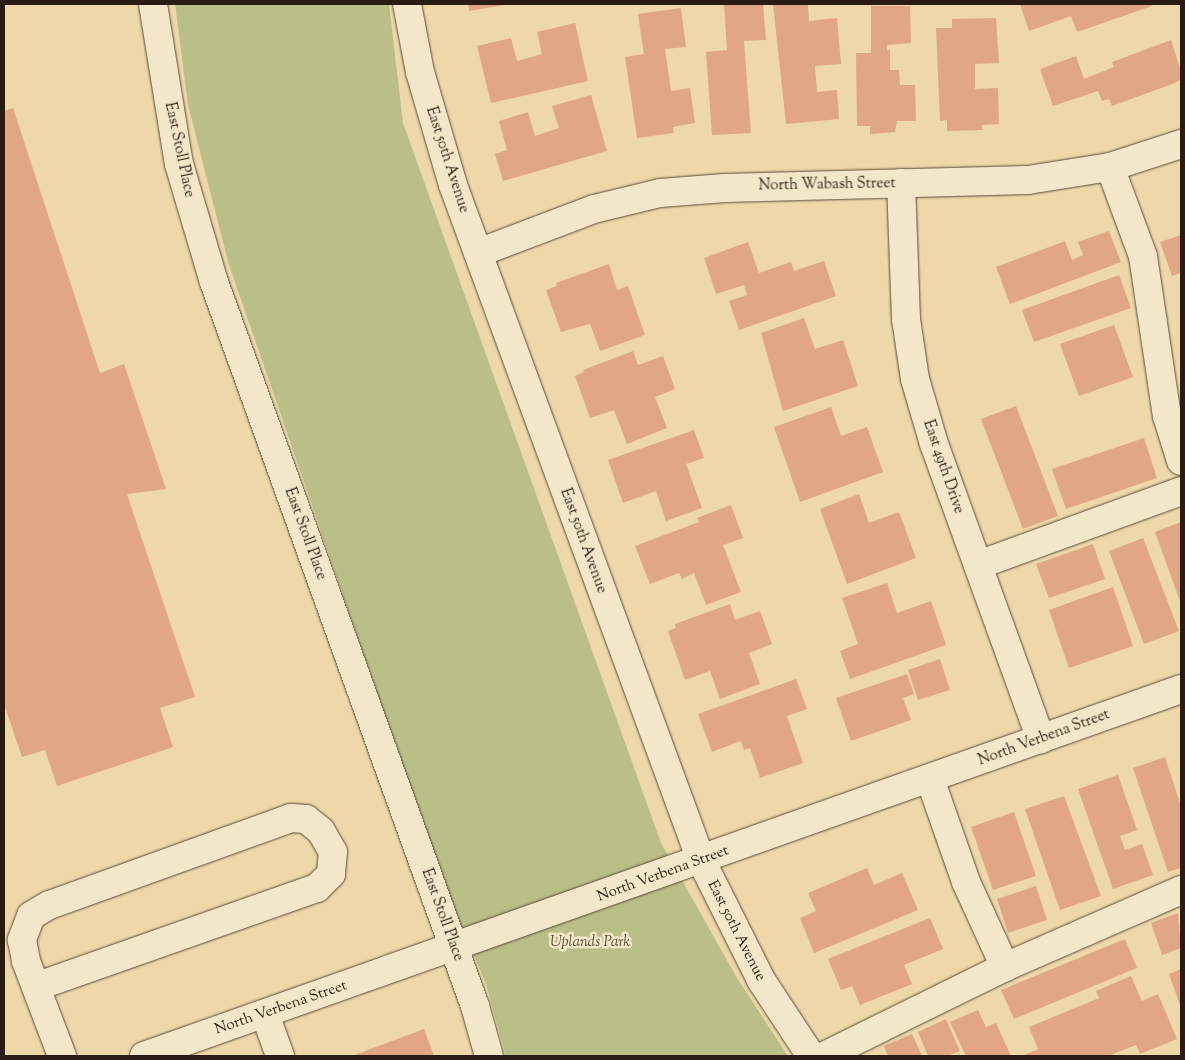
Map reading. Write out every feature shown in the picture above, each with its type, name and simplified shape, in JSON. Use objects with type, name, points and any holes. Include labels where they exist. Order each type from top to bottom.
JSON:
[{"type":"street","name":"East Stoll Place","points":[[153,4],[179,164],[214,282],[454,948],[489,1056]]},
{"type":"street","name":"East 50th Avenue","points":[[408,4],[434,124],[478,253],[701,860],[760,980],[811,1056]]},
{"type":"street","name":"North Wabash Street","points":[[478,253],[594,209],[660,193],[725,188],[1028,180],[1110,168],[1181,144]]},
{"type":"street","points":[[1110,168],[1143,256],[1167,416],[1181,461]]},
{"type":"street","name":"East 49th Drive","points":[[901,183],[906,318],[915,379],[934,444],[1041,739]]},
{"type":"street","points":[[978,565],[1181,491]]},
{"type":"street","name":"North Verbena Street","points":[[144,1056],[454,948],[1181,689]]},
{"type":"street","points":[[930,779],[966,882],[1005,967]]},
{"type":"street","points":[[38,986],[318,888],[331,874],[333,852],[320,830],[306,819],[291,818],[49,906],[31,916],[22,940],[26,961],[38,986],[62,1056]]},
{"type":"street","points":[[824,1056],[1005,967],[1181,890]]},
{"type":"street","points":[[265,1014],[280,1056]]},
{"type":"green space","name":"Uplands Park","points":[[175,4],[389,4],[403,123],[661,843],[737,978],[788,1056],[506,1056],[486,984],[440,875],[229,265],[188,105]]},
{"type":"building","points":[[468,4],[505,4],[505,5],[469,11]]},
{"type":"building","points":[[724,4],[763,4],[766,40],[744,41],[751,133],[712,135],[706,52],[727,50]]},
{"type":"building","points":[[773,4],[808,4],[809,21],[837,18],[841,64],[815,66],[817,92],[837,90],[839,119],[786,124]]},
{"type":"building","points":[[1020,4],[1151,4],[1152,6],[1077,32],[1071,16],[1029,31]]},
{"type":"building","points":[[871,6],[910,6],[911,43],[887,45],[887,50],[890,50],[890,70],[899,70],[900,85],[915,85],[916,121],[897,121],[895,132],[870,134],[870,126],[857,126],[856,53],[871,53]]},
{"type":"building","points":[[681,8],[686,47],[665,49],[671,91],[690,88],[695,123],[673,127],[674,133],[637,138],[625,57],[644,54],[638,14]]},
{"type":"building","points":[[996,18],[999,63],[975,64],[975,89],[998,88],[999,124],[982,125],[982,130],[947,131],[947,120],[940,121],[936,28],[952,28],[952,19]]},
{"type":"building","points":[[575,23],[588,81],[491,103],[477,46],[511,38],[517,61],[542,54],[537,32]]},
{"type":"building","points":[[1171,40],[1181,71],[1181,79],[1175,83],[1112,106],[1109,99],[1102,101],[1098,91],[1053,106],[1040,69],[1076,56],[1084,79],[1114,67],[1112,62]]},
{"type":"building","points":[[591,95],[607,151],[503,181],[495,154],[507,150],[499,121],[528,112],[535,136],[559,128],[552,106]]},
{"type":"building","points":[[13,108],[100,373],[124,364],[166,489],[127,494],[195,697],[160,708],[173,747],[57,786],[45,750],[22,757],[4,704],[4,111]]},
{"type":"building","points":[[1109,231],[1121,262],[1010,304],[996,267],[1065,241],[1072,260],[1083,255],[1078,242]]},
{"type":"building","points":[[1181,235],[1181,273],[1172,276],[1160,242]]},
{"type":"building","points":[[748,242],[759,273],[791,262],[794,271],[824,261],[836,296],[739,330],[729,301],[747,295],[744,285],[716,294],[704,258]]},
{"type":"building","points":[[609,264],[617,290],[628,286],[645,335],[600,351],[590,324],[561,332],[546,290],[557,286],[556,283]]},
{"type":"building","points":[[1119,275],[1131,308],[1034,342],[1022,310]]},
{"type":"building","points":[[804,318],[815,349],[843,340],[858,386],[783,411],[761,333]]},
{"type":"building","points":[[1114,325],[1133,377],[1079,396],[1060,344]]},
{"type":"building","points":[[633,351],[638,365],[663,356],[675,389],[655,397],[667,428],[627,444],[614,410],[590,418],[575,376],[584,372],[583,370]]},
{"type":"building","points":[[1016,406],[1058,516],[1023,529],[981,419]]},
{"type":"building","points":[[831,407],[841,436],[867,427],[883,472],[800,502],[774,427]]},
{"type":"building","points":[[694,430],[704,458],[686,464],[702,508],[666,521],[656,491],[623,503],[608,460]]},
{"type":"building","points":[[1144,438],[1157,478],[1066,509],[1052,469]]},
{"type":"building","points":[[859,494],[869,523],[899,512],[916,558],[847,584],[820,509]]},
{"type":"building","points":[[731,505],[743,538],[723,545],[741,592],[706,605],[694,573],[682,579],[679,573],[650,584],[635,546],[699,522],[697,518]]},
{"type":"building","points":[[1181,522],[1181,604],[1155,532]]},
{"type":"building","points":[[1143,538],[1179,631],[1144,644],[1109,551]]},
{"type":"building","points":[[1093,544],[1105,579],[1049,598],[1036,564]]},
{"type":"building","points":[[887,583],[897,613],[931,601],[946,645],[850,679],[840,651],[858,644],[842,598]]},
{"type":"building","points":[[1113,587],[1133,646],[1069,668],[1049,610]]},
{"type":"building","points":[[730,604],[735,620],[760,611],[772,644],[749,653],[760,684],[720,699],[710,671],[685,680],[668,631],[676,628],[675,624]]},
{"type":"building","points":[[940,659],[950,690],[918,700],[908,670]]},
{"type":"building","points":[[907,674],[914,694],[903,698],[911,720],[851,741],[836,698]]},
{"type":"building","points":[[796,679],[807,709],[787,716],[803,763],[760,778],[750,748],[744,750],[741,741],[712,752],[698,714]]},
{"type":"building","points":[[1165,757],[1181,806],[1181,868],[1168,872],[1133,768]]},
{"type":"building","points":[[1118,775],[1137,830],[1120,836],[1125,850],[1142,844],[1153,875],[1113,889],[1078,789]]},
{"type":"building","points":[[1064,796],[1101,896],[1060,910],[1025,809]]},
{"type":"building","points":[[1014,812],[1036,876],[993,890],[971,827]]},
{"type":"building","points":[[867,868],[874,885],[902,873],[918,910],[814,953],[800,918],[816,911],[808,893]]},
{"type":"building","points":[[1036,886],[1047,920],[1008,933],[997,899]]},
{"type":"building","points":[[1178,913],[1181,948],[1162,955],[1151,923]]},
{"type":"building","points":[[930,918],[943,949],[904,965],[912,984],[860,1005],[852,986],[841,990],[828,959]]},
{"type":"building","points":[[1125,939],[1137,968],[1014,1019],[1001,990]]},
{"type":"building","points":[[1181,969],[1181,1008],[1169,974]]},
{"type":"building","points":[[1131,976],[1142,1001],[1158,994],[1177,1039],[1140,1054],[1136,1045],[1108,1056],[1022,1056],[1038,1049],[1029,1027],[1099,998],[1096,991]]},
{"type":"building","points":[[978,1010],[986,1027],[996,1023],[1011,1056],[966,1056],[950,1022]]},
{"type":"building","points":[[946,1019],[960,1051],[947,1056],[928,1056],[918,1032]]},
{"type":"building","points":[[424,1029],[434,1056],[352,1056]]},
{"type":"building","points":[[912,1034],[922,1056],[888,1056],[884,1046]]}]
